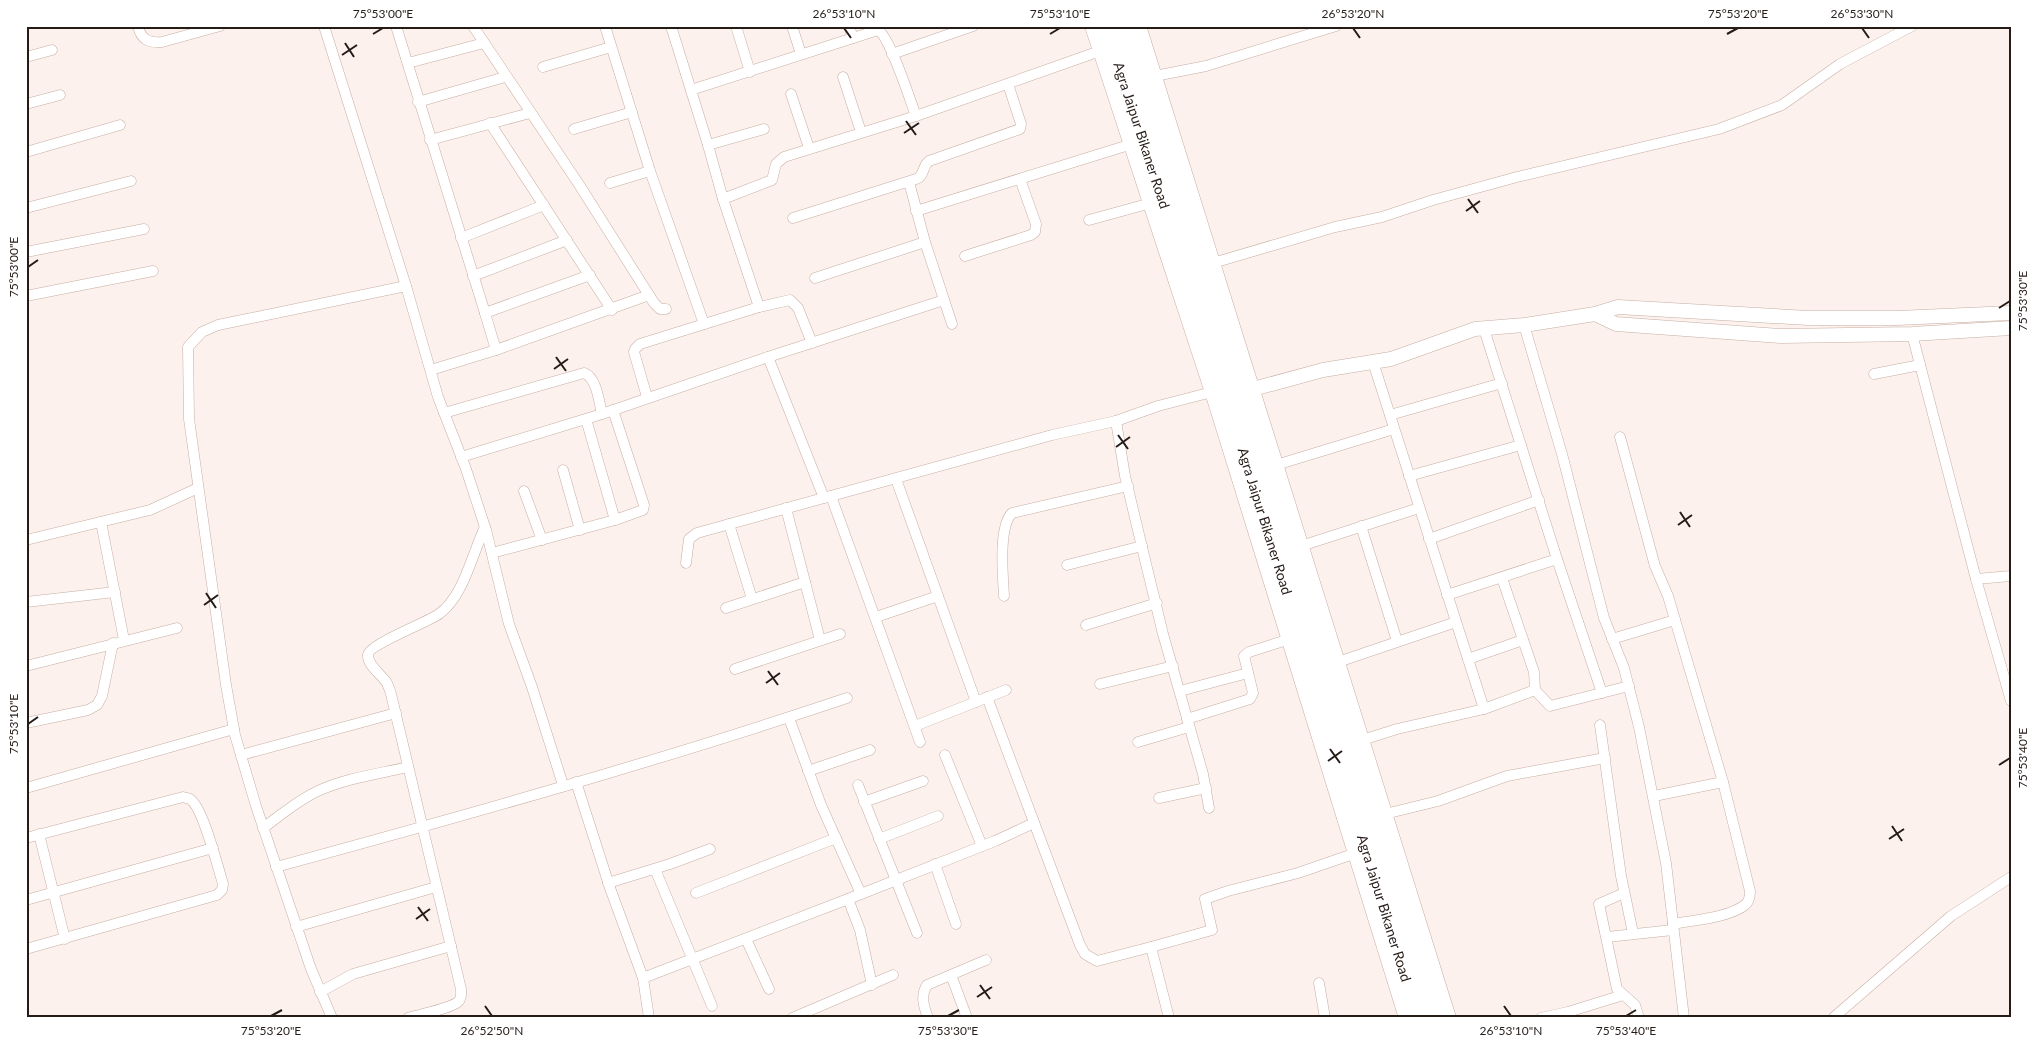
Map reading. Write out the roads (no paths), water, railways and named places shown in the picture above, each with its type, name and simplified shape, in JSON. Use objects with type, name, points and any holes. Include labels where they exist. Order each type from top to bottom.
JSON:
[{"type":"highway","name":"Agra Jaipur Bikaner Road","points":[[1106,26],[1224,389],[1418,1018]]},
{"type":"highway","name":"Agra Jaipur Bikaner Road","points":[[1123,26],[1327,665],[1435,1018]]},
{"type":"street","points":[[138,26],[145,40],[153,43],[220,26]]},
{"type":"street","points":[[324,26],[444,413],[485,527],[509,624],[532,686],[564,785]]},
{"type":"street","points":[[396,26],[496,350]]},
{"type":"street","points":[[473,26],[505,77],[580,186],[657,307],[666,309]]},
{"type":"street","points":[[605,26],[650,171],[704,324]]},
{"type":"street","points":[[671,26],[723,199],[759,307]]},
{"type":"street","points":[[736,26],[750,72]]},
{"type":"street","points":[[792,26],[801,54]]},
{"type":"street","points":[[849,26],[854,38]]},
{"type":"street","points":[[892,54],[973,26]]},
{"type":"street","points":[[1092,26],[1212,392],[1406,1018]]},
{"type":"street","points":[[1139,26],[1448,1018]]},
{"type":"street","points":[[1155,76],[1206,66],[1336,26]]},
{"type":"street","points":[[1213,263],[1335,227],[1382,217],[1433,200],[1517,177],[1719,129],[1782,105],[1852,57],[1912,26]]},
{"type":"street","points":[[691,90],[874,30],[880,31],[892,54],[916,116]]},
{"type":"street","points":[[408,64],[484,43]]},
{"type":"street","points":[[543,67],[611,46]]},
{"type":"street","points":[[26,58],[52,50]]},
{"type":"street","points":[[723,199],[768,183],[774,177],[776,164],[780,158],[916,116],[1100,51]]},
{"type":"street","points":[[418,102],[505,77]]},
{"type":"street","points":[[843,77],[861,132]]},
{"type":"street","points":[[793,218],[909,182],[921,176],[929,161],[1020,129],[1022,124],[1008,84]]},
{"type":"street","points":[[791,94],[809,148]]},
{"type":"street","points":[[26,104],[60,95]]},
{"type":"street","points":[[574,129],[632,112]]},
{"type":"street","points":[[430,140],[530,113]]},
{"type":"street","points":[[490,123],[612,310]]},
{"type":"street","points":[[26,152],[120,124]]},
{"type":"street","points":[[708,145],[764,129]]},
{"type":"street","points":[[916,211],[1132,144]]},
{"type":"street","points":[[610,183],[650,171]]},
{"type":"street","points":[[965,256],[1031,235],[1035,232],[1036,224],[1020,179]]},
{"type":"street","points":[[26,208],[131,181]]},
{"type":"street","points":[[909,182],[925,242],[952,324]]},
{"type":"street","points":[[1089,220],[1151,203]]},
{"type":"street","points":[[461,238],[544,205]]},
{"type":"street","points":[[26,252],[144,229]]},
{"type":"street","points":[[473,276],[567,240]]},
{"type":"street","points":[[815,278],[925,242]]},
{"type":"street","points":[[26,296],[153,271]]},
{"type":"street","points":[[485,313],[590,275]]},
{"type":"street","points":[[332,1018],[320,992],[296,927],[263,828],[234,728],[189,419],[188,347],[193,339],[202,332],[218,325],[406,286]]},
{"type":"street","points":[[431,370],[496,350],[612,310],[649,295]]},
{"type":"street","points":[[461,457],[602,414],[647,397],[944,300]]},
{"type":"street","points":[[647,397],[634,349],[640,344],[759,307],[786,301],[794,302],[812,343]]},
{"type":"street","points":[[1253,389],[1324,370],[1391,359],[1475,329],[1524,325],[1595,314],[1618,307],[1804,318],[1897,318],[2011,313]]},
{"type":"street","points":[[1595,314],[1616,324],[1781,336],[1912,334],[2011,328]]},
{"type":"street","points":[[1840,336],[1841,318]]},
{"type":"street","points":[[1524,325],[1562,454],[1604,618],[1624,668],[1629,686],[1654,796],[1666,863],[1684,1018]]},
{"type":"street","points":[[1484,329],[1602,693]]},
{"type":"street","points":[[1912,334],[1976,579],[2011,701]]},
{"type":"street","points":[[768,357],[876,618],[920,742]]},
{"type":"street","points":[[1373,362],[1484,709]]},
{"type":"street","points":[[1874,374],[1920,365]]},
{"type":"street","points":[[444,413],[584,374],[589,375],[593,380],[602,414]]},
{"type":"street","points":[[1390,414],[1502,384]]},
{"type":"street","points":[[686,564],[688,539],[697,533],[1052,434],[1116,422],[1158,406],[1212,392]]},
{"type":"street","points":[[492,553],[614,520],[641,512],[645,508],[613,410]]},
{"type":"street","points":[[586,419],[614,520]]},
{"type":"street","points":[[1116,422],[1128,486],[1163,634],[1206,788],[1209,808]]},
{"type":"street","points":[[1276,465],[1394,429]]},
{"type":"street","points":[[1607,937],[1673,927],[1730,913],[1745,905],[1750,896],[1723,782],[1668,596],[1655,566],[1620,437]]},
{"type":"street","points":[[1409,476],[1521,446]]},
{"type":"street","points":[[563,470],[580,530]]},
{"type":"street","points":[[896,478],[976,702]]},
{"type":"street","points":[[1004,596],[1002,565],[1005,530],[1006,522],[1012,513],[1128,486]]},
{"type":"street","points":[[26,540],[150,510],[198,488]]},
{"type":"street","points":[[524,492],[542,540]]},
{"type":"street","points":[[1429,539],[1539,500]]},
{"type":"street","points":[[786,508],[820,640]]},
{"type":"street","points":[[1302,546],[1420,508]]},
{"type":"street","points":[[101,522],[124,640]]},
{"type":"street","points":[[729,524],[752,599]]},
{"type":"street","points":[[1362,526],[1397,641]]},
{"type":"street","points":[[408,1018],[452,1004],[459,1000],[462,995],[396,713],[387,683],[369,661],[368,652],[376,645],[440,613],[449,604],[457,594],[485,527]]},
{"type":"street","points":[[1067,565],[1142,546]]},
{"type":"street","points":[[1447,595],[1557,559]]},
{"type":"street","points":[[1976,579],[2011,576]]},
{"type":"street","points":[[1502,578],[1534,672],[1535,690],[1550,706],[1629,686]]},
{"type":"street","points":[[726,608],[805,582]]},
{"type":"street","points":[[26,602],[115,592]]},
{"type":"street","points":[[876,618],[938,596]]},
{"type":"street","points":[[1086,625],[1157,603]]},
{"type":"street","points":[[1612,639],[1675,620]]},
{"type":"street","points":[[1338,662],[1456,622]]},
{"type":"street","points":[[26,666],[177,628]]},
{"type":"street","points":[[735,669],[840,634]]},
{"type":"street","points":[[1138,742],[1250,699],[1254,693],[1244,659],[1246,654],[1290,639]]},
{"type":"street","points":[[1468,658],[1523,640]]},
{"type":"street","points":[[26,723],[88,710],[97,705],[102,696],[113,643]]},
{"type":"street","points":[[1100,684],[1173,666]]},
{"type":"street","points":[[1180,691],[1248,672]]},
{"type":"street","points":[[915,726],[1006,690]]},
{"type":"street","points":[[1362,740],[1397,729],[1484,709],[1535,690]]},
{"type":"street","points":[[276,867],[422,828],[718,741],[846,698]]},
{"type":"street","points":[[987,698],[1080,945],[1086,954],[1097,961],[1212,930],[1205,899],[1235,889],[1298,873],[1356,853]]},
{"type":"street","points":[[241,755],[396,713]]},
{"type":"street","points":[[789,718],[808,771],[861,894]]},
{"type":"street","points":[[1600,725],[1624,893],[1633,933]]},
{"type":"street","points":[[26,788],[234,728]]},
{"type":"street","points":[[808,771],[870,750]]},
{"type":"street","points":[[945,755],[982,846]]},
{"type":"street","points":[[1385,814],[1438,801],[1507,776],[1605,758]]},
{"type":"street","points":[[263,828],[302,799],[318,791],[335,784],[408,767]]},
{"type":"street","points":[[864,802],[923,781]]},
{"type":"street","points":[[576,782],[608,883],[643,978],[649,1018]]},
{"type":"street","points":[[1654,796],[1723,782]]},
{"type":"street","points":[[858,785],[917,933]]},
{"type":"street","points":[[1159,798],[1206,788]]},
{"type":"street","points":[[26,838],[182,797],[190,799],[197,807],[213,848],[222,884],[222,890],[216,895],[26,949]]},
{"type":"street","points":[[879,839],[938,816]]},
{"type":"street","points":[[643,978],[982,846],[1034,822]]},
{"type":"street","points":[[39,834],[65,938]]},
{"type":"street","points":[[696,893],[836,838]]},
{"type":"street","points":[[26,900],[213,848]]},
{"type":"street","points":[[608,883],[655,869],[710,849]]},
{"type":"street","points":[[936,864],[956,924]]},
{"type":"street","points":[[655,869],[712,1006]]},
{"type":"street","points":[[1832,1018],[1951,916],[2011,877]]},
{"type":"street","points":[[296,927],[436,887]]},
{"type":"street","points":[[1624,893],[1598,904],[1607,937],[1617,989],[1635,1005],[1639,1018]]},
{"type":"street","points":[[848,899],[860,930],[872,985]]},
{"type":"street","points":[[746,939],[769,989]]},
{"type":"street","points":[[320,992],[353,974],[451,946]]},
{"type":"street","points":[[1150,947],[1169,1018]]},
{"type":"street","points":[[928,1018],[924,1007],[923,991],[927,985],[986,960]]},
{"type":"street","points":[[792,1018],[812,1014],[893,975]]},
{"type":"street","points":[[951,975],[967,1018]]},
{"type":"street","points":[[1319,983],[1324,1018]]},
{"type":"street","points":[[1541,1018],[1624,995]]}]
